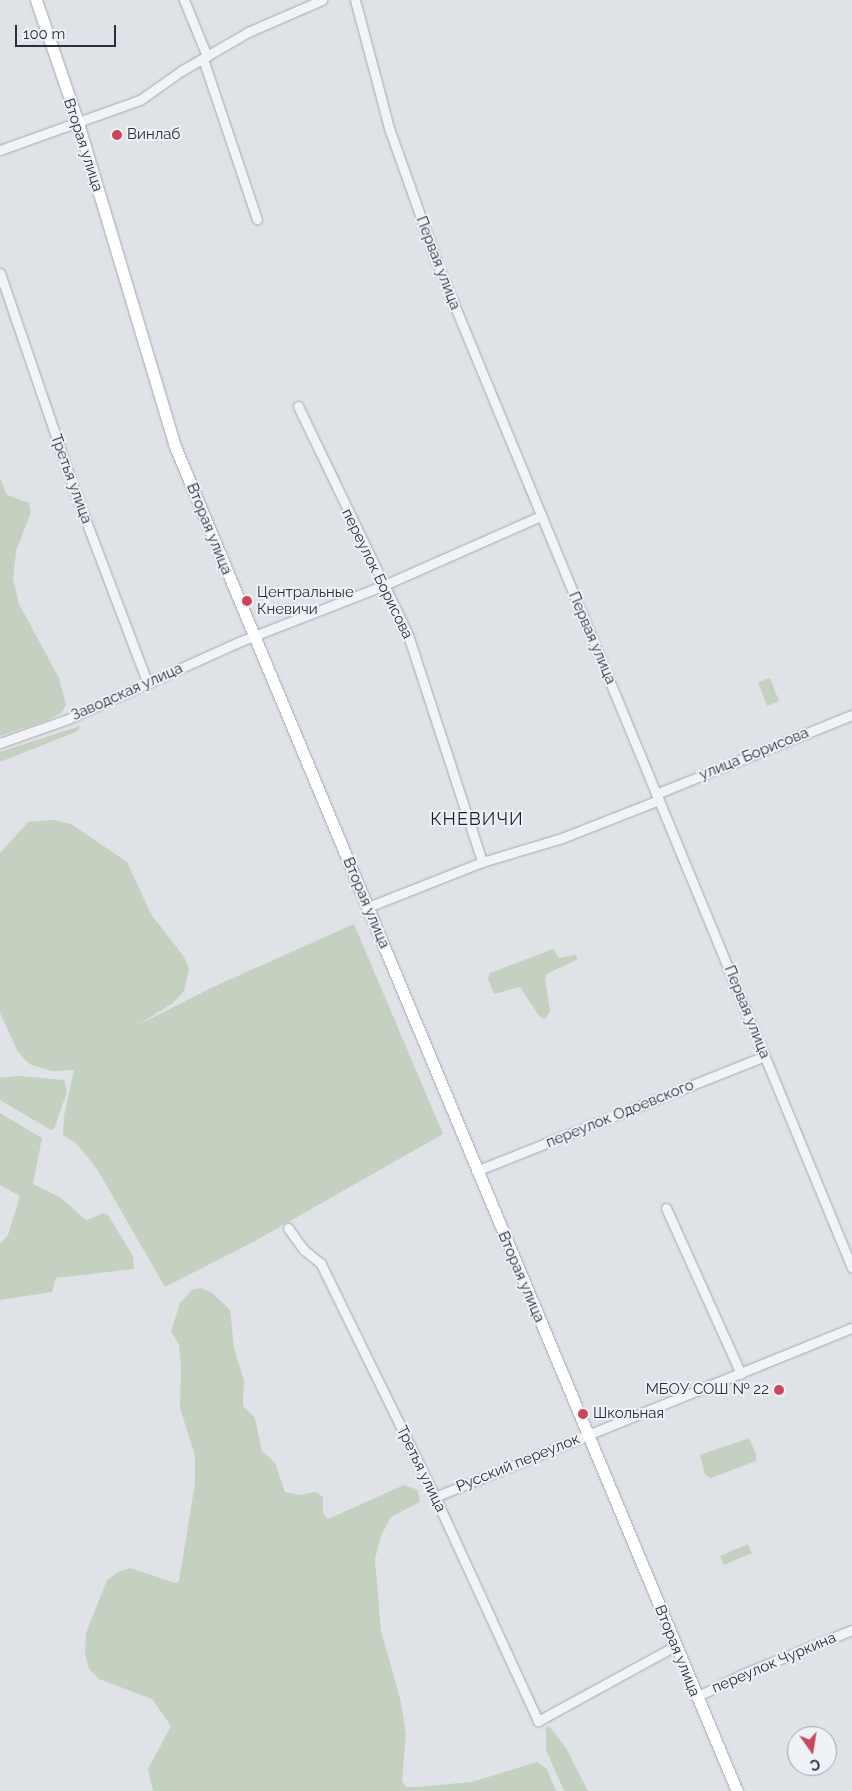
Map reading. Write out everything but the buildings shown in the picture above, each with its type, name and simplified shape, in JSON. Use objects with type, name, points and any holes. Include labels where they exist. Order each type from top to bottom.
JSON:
[{"type":"main road","name":"Вторая улица","points":[[36,0],[78,123],[174,444],[368,907],[476,1171],[737,1791]]},
{"type":"street","points":[[184,0],[205,57],[257,219]]},
{"type":"street","points":[[0,150],[140,100],[205,57],[248,32],[322,0]]},
{"type":"street","name":"Первая улица","points":[[355,0],[389,128],[437,263],[852,1268]]},
{"type":"street","name":"Третья улица","points":[[0,272],[75,492],[148,684]]},
{"type":"street","name":"переулок Борисова","points":[[298,406],[382,586],[408,635],[482,862]]},
{"type":"street","name":"Заводская улица","points":[[0,743],[68,720],[253,636],[382,586],[541,516]]},
{"type":"street","name":"улица Борисова","points":[[658,797],[852,715]]},
{"type":"street","points":[[368,907],[482,862],[562,838],[658,797]]},
{"type":"street","name":"переулок Одоевского","points":[[476,1171],[764,1056]]},
{"type":"street","points":[[666,1208],[741,1374]]},
{"type":"street","name":"Третья улица","points":[[288,1228],[304,1250],[321,1264],[435,1497],[538,1721],[675,1646]]},
{"type":"street","name":"Русский переулок","points":[[435,1497],[852,1328]]},
{"type":"street","name":"переулок Чуркина","points":[[696,1697],[743,1674],[852,1630]]},
{"type":"green space","points":[[0,478],[7,495],[29,503],[31,512],[16,551],[13,579],[19,604],[59,678],[66,705],[61,713],[48,720],[0,736]]},
{"type":"green space","points":[[770,678],[779,701],[767,706],[758,682]]},
{"type":"green space","points":[[80,726],[78,731],[0,762],[0,752]]},
{"type":"green space","points":[[53,820],[71,824],[127,862],[151,914],[184,957],[189,969],[184,991],[173,1003],[138,1025],[211,988],[354,924],[443,1134],[255,1241],[165,1287],[97,1169],[76,1143],[63,1135],[64,1116],[74,1070],[52,1071],[29,1064],[18,1052],[0,1013],[0,853],[28,822]]},
{"type":"green space","points":[[553,949],[559,958],[575,955],[578,959],[547,974],[545,979],[550,1011],[545,1019],[539,1016],[520,987],[494,994],[488,979],[490,973]]},
{"type":"green space","points":[[18,1076],[64,1080],[67,1092],[54,1129],[51,1130],[0,1100],[0,1078]]},
{"type":"green space","points":[[0,1113],[42,1138],[33,1184],[61,1198],[86,1220],[104,1213],[108,1215],[133,1256],[134,1269],[56,1278],[52,1292],[0,1300],[0,1244],[8,1235],[20,1196],[0,1185]]},
{"type":"green space","points":[[200,1288],[211,1292],[230,1310],[234,1348],[244,1381],[243,1406],[255,1418],[262,1451],[275,1463],[285,1492],[300,1495],[316,1492],[323,1497],[323,1513],[328,1519],[404,1485],[418,1490],[420,1502],[391,1517],[381,1536],[375,1559],[381,1631],[400,1698],[406,1734],[402,1781],[406,1787],[472,1782],[537,1762],[547,1769],[556,1791],[153,1791],[148,1769],[171,1726],[152,1699],[99,1679],[89,1669],[85,1654],[86,1633],[107,1580],[120,1571],[130,1568],[175,1583],[179,1581],[195,1483],[195,1456],[180,1408],[181,1364],[179,1345],[171,1331],[180,1303],[192,1290]]},
{"type":"green space","points":[[749,1438],[756,1454],[756,1461],[711,1478],[705,1475],[700,1455]]},
{"type":"green space","points":[[748,1544],[752,1553],[724,1565],[720,1556]]},
{"type":"green space","points":[[549,1726],[566,1748],[588,1791],[564,1791],[546,1750],[546,1728]]},
{"type":"place","name":"Винлаб","points":[[117,135]]},
{"type":"place","name":"Центральные Кневичи","points":[[247,601]]},
{"type":"place","name":"МБОУ СОШ № 22","points":[[779,1390]]},
{"type":"place","name":"Школьная","points":[[583,1414]]},
{"type":"district","name":"КНЕВИЧИ","points":[[477,819]]}]
